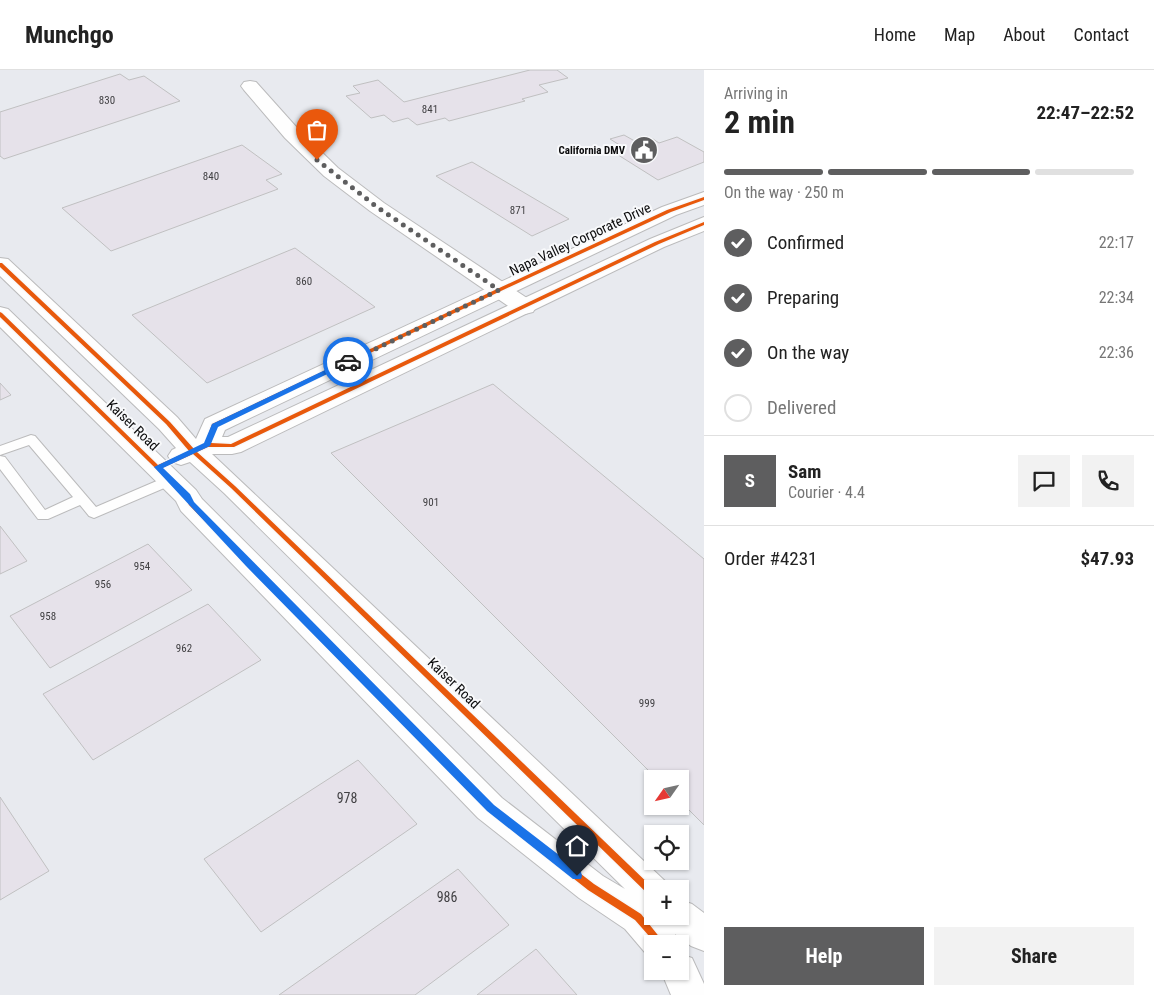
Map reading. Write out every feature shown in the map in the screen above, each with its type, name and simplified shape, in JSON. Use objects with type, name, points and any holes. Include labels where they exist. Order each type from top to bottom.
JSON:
[{"type":"street","points":[[250,86],[292,134],[330,172],[377,207],[525,307]]},
{"type":"street","name":"Napa Valley Corporate Drive","points":[[200,448],[214,425],[669,211],[704,198]]},
{"type":"street","points":[[165,474],[200,448],[232,446],[657,243],[704,223]]},
{"type":"street","name":"Kaiser Road","points":[[0,264],[168,423],[200,448],[233,487],[644,884]]},
{"type":"street","name":"Kaiser Road","points":[[0,314],[165,474],[249,564],[490,808],[592,887],[638,917],[653,935]]},
{"type":"street","points":[[689,923],[704,934]]},
{"type":"street","points":[[683,980],[690,995]]},
{"type":"lane","points":[[0,451],[31,439],[94,514],[165,474]]},
{"type":"lane","points":[[0,460],[43,516],[82,499]]},
{"type":"shaded area","points":[[0,70],[704,70],[704,995],[0,995]]},
{"type":"building","points":[[530,70],[557,70],[568,78],[539,85],[548,92],[522,99],[525,101],[449,121],[445,118],[417,125],[408,118],[393,122],[384,115],[371,118],[346,96],[360,93],[353,86],[378,80],[404,102]]},
{"type":"building","points":[[120,74],[129,80],[144,76],[180,101],[4,159],[0,156],[0,112]]},
{"type":"building","points":[[624,135],[640,144],[653,139],[659,143],[677,137],[704,152],[704,162],[658,180],[615,153],[626,149],[610,139]]},
{"type":"building","points":[[242,145],[282,174],[266,180],[278,189],[111,251],[62,208]]},
{"type":"building","points":[[472,162],[569,219],[532,236],[436,176]]},
{"type":"building","points":[[295,248],[375,307],[207,383],[132,315]]},
{"type":"building","points":[[0,383],[11,395],[0,400]]},
{"type":"building","points":[[493,384],[704,559],[704,825],[689,810],[689,770],[648,770],[331,453]]},
{"type":"building","points":[[0,526],[27,561],[0,574]]},
{"type":"building","points":[[148,544],[192,590],[50,668],[10,616]]},
{"type":"building","points":[[208,604],[261,660],[93,760],[43,694]]},
{"type":"building","points":[[358,760],[417,824],[261,932],[204,859]]},
{"type":"building","points":[[0,797],[49,871],[0,900]]},
{"type":"building","points":[[458,869],[509,925],[415,995],[279,995]]},
{"type":"building","points":[[536,949],[577,995],[477,995]]},
{"type":"cycle path","points":[[207,445],[214,425],[669,211],[704,198]]},
{"type":"cycle path","points":[[158,467],[207,445],[232,446],[657,243],[704,223]]},
{"type":"cycle path","points":[[0,264],[168,423],[193,451],[233,487],[644,884]]},
{"type":"cycle path","points":[[0,314],[187,496],[191,504],[490,808],[591,887],[638,917],[653,935]]},
{"type":"way so far","points":[[317,160],[353,190],[499,290],[348,362]]},
{"type":"place","name":"California DMV","points":[[644,150]]},
{"type":"route","points":[[348,362],[214,425],[207,444],[158,467],[249,564],[490,808],[577,876]]}]
